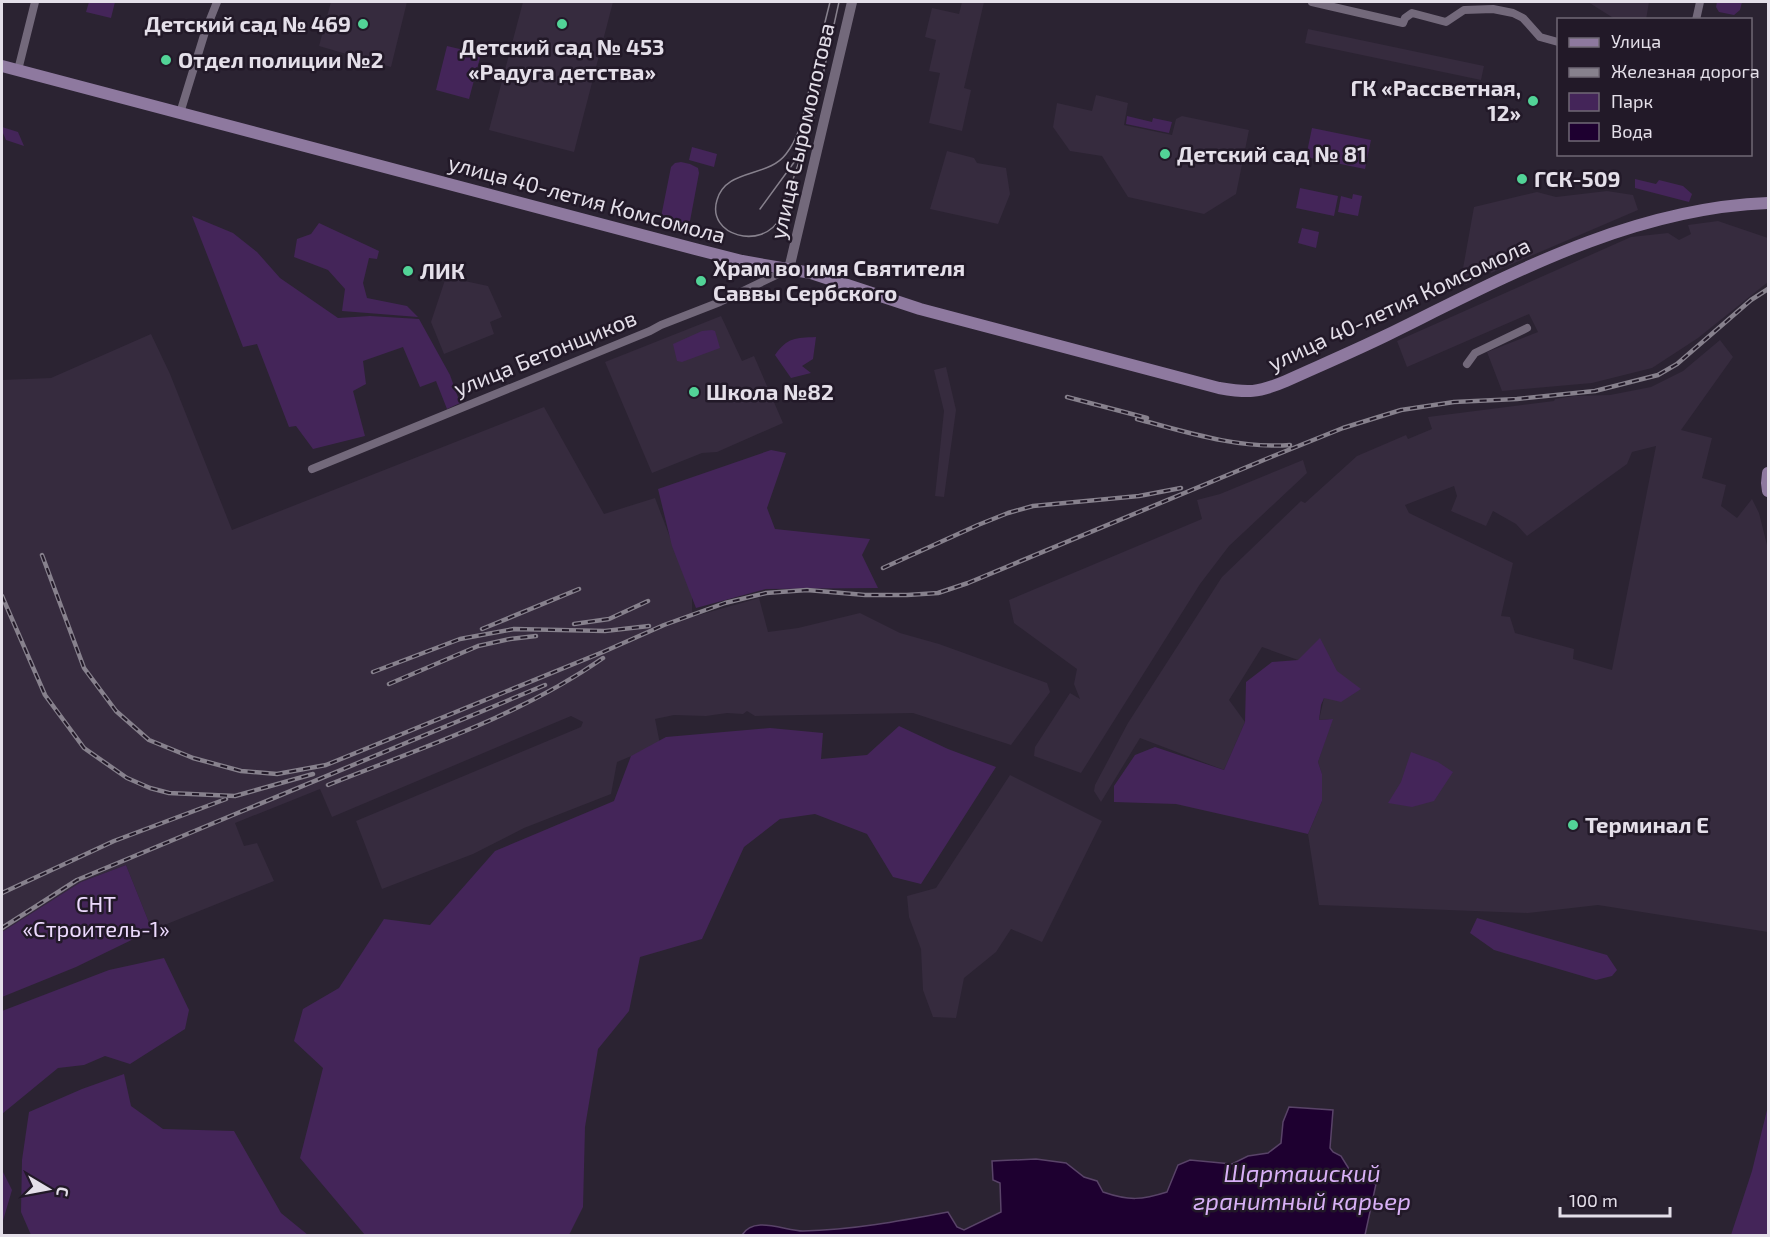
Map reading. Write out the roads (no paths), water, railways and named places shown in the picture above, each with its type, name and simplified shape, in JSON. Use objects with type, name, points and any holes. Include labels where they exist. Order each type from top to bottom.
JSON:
[{"type":"main road","name":"улица 40-летия Комсомола","points":[[2,66],[742,261],[811,273],[920,309],[1219,388],[1242,392],[1263,391],[1368,344],[1554,255],[1620,230],[1676,215],[1768,203]]},
{"type":"main road","points":[[1768,473],[1768,491]]},
{"type":"street","points":[[18,70],[35,2]]},
{"type":"street","points":[[180,113],[205,32],[217,2]]},
{"type":"street","name":"улица Сыромолотова","points":[[789,269],[852,2]]},
{"type":"street","points":[[1312,2],[1403,23],[1405,18],[1412,13],[1446,22],[1464,10],[1493,9],[1513,13],[1522,18],[1540,37],[1557,42]]},
{"type":"street","points":[[1696,18],[1700,2]]},
{"type":"street","name":"улица Бетонщиков","points":[[312,469],[720,302],[789,269]]},
{"type":"street","points":[[1467,364],[1475,353],[1527,328]]},
{"type":"water","name":"Шарташский гранитный карьер","points":[[1289,1107],[1333,1110],[1330,1148],[1341,1156],[1354,1177],[1376,1184],[1365,1235],[742,1235],[747,1229],[762,1225],[803,1231],[840,1229],[948,1212],[957,1227],[964,1230],[1001,1212],[1000,1183],[993,1180],[992,1161],[1036,1159],[1066,1163],[1084,1177],[1097,1181],[1103,1192],[1128,1198],[1150,1197],[1167,1192],[1178,1165],[1190,1160],[1232,1164],[1248,1156],[1268,1153],[1281,1143],[1283,1122]]},
{"type":"tram line","points":[[830,2],[796,138],[778,162],[729,183],[717,200],[716,212],[720,223],[738,235],[761,234],[772,228],[780,218],[813,120],[839,2]]},
{"type":"tram line","points":[[760,209],[795,161]]},
{"type":"railway","points":[[42,555],[84,668],[116,711],[149,740],[193,758],[241,771],[277,774],[326,765],[664,625],[725,603],[766,593],[807,590],[865,595],[938,593],[968,583],[1343,428],[1401,410],[1454,402],[1517,399],[1595,391],[1658,375],[1677,364],[1751,300],[1768,289]]},
{"type":"railway","points":[[1067,397],[1147,418]]},
{"type":"railway","points":[[1137,419],[1232,442],[1271,446],[1290,445]]},
{"type":"railway","points":[[883,568],[978,525],[1033,506],[1139,496],[1181,488]]},
{"type":"railway","points":[[482,629],[579,589]]},
{"type":"railway","points":[[2,596],[45,695],[84,748],[127,778],[169,793],[235,796],[313,774]]},
{"type":"railway","points":[[574,624],[609,619],[648,601]]},
{"type":"railway","points":[[373,672],[460,639],[514,629],[605,631],[649,626]]},
{"type":"railway","points":[[389,684],[478,646],[536,636]]},
{"type":"railway","points":[[328,785],[504,714],[571,679],[603,658]]},
{"type":"railway","points":[[2,928],[77,880],[545,685]]},
{"type":"railway","points":[[2,893],[114,841],[226,799]]},
{"type":"place","name":"Детский сад № 469","points":[[363,24]]},
{"type":"place","name":"Детский сад № 453 «Радуга детства»","points":[[562,24]]},
{"type":"place","name":"Отдел полиции №2","points":[[166,60]]},
{"type":"place","name":"ГК «Рассветная, 12»","points":[[1533,101]]},
{"type":"place","name":"Детский сад № 81","points":[[1165,154]]},
{"type":"place","name":"ГСК-509","points":[[1522,179]]},
{"type":"place","name":"ЛИК","points":[[408,271]]},
{"type":"place","name":"Храм во имя Святителя Саввы Сербского","points":[[701,281]]},
{"type":"place","name":"Школа №82","points":[[694,392]]},
{"type":"place","name":"Терминал Е","points":[[1573,825]]},
{"type":"park label","name":"СНТ «Строитель-1»","points":[[96,916]]}]
